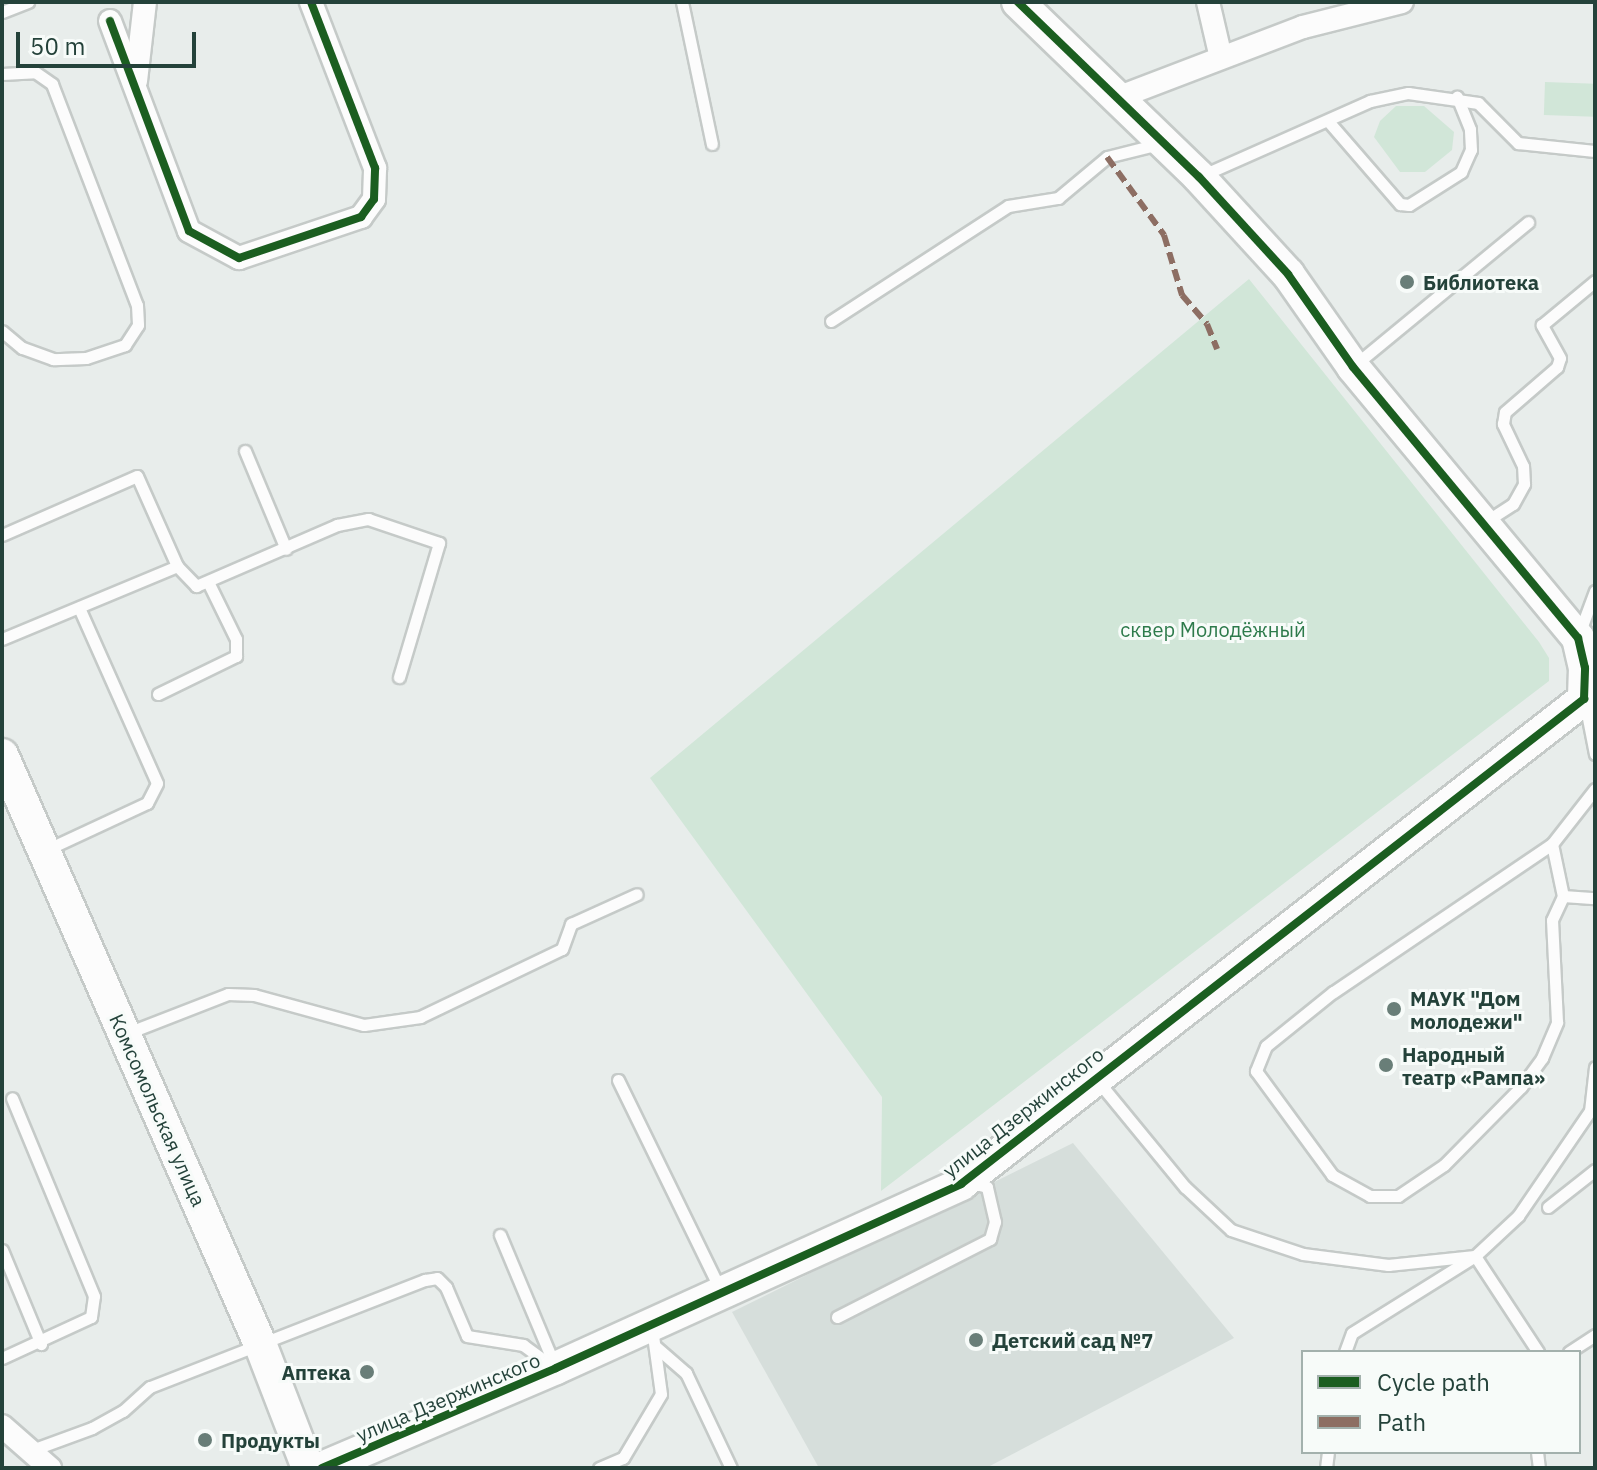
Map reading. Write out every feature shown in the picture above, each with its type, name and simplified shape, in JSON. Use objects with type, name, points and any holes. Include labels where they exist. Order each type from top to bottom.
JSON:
[{"type":"street","points":[[135,86],[145,2]]},
{"type":"street","points":[[110,21],[189,231],[239,258],[361,217],[374,199],[375,168],[311,2]]},
{"type":"street","points":[[1018,2],[1199,177],[1288,274],[1353,367],[1586,655],[1590,705]]},
{"type":"street","points":[[1208,2],[1221,58]]},
{"type":"street","points":[[1117,98],[1303,27],[1402,2]]},
{"type":"street","name":"улица Дзержинского","points":[[322,1468],[556,1368],[654,1336],[722,1293],[965,1181],[1094,1077],[1590,705]]},
{"type":"street","name":"Комсомольская улица","points":[[2,755],[261,1346],[308,1468]]},
{"type":"street","points":[[2,1426],[50,1468]]},
{"type":"lane","points":[[2,12],[28,2]]},
{"type":"lane","points":[[682,2],[712,144]]},
{"type":"lane","points":[[2,74],[35,72],[52,84],[137,305],[138,325],[125,345],[86,358],[53,359],[22,348],[2,331]]},
{"type":"lane","points":[[1199,177],[1370,101],[1408,93],[1457,96],[1478,103],[1518,143],[1595,151]]},
{"type":"lane","points":[[1328,121],[1400,204],[1409,205],[1424,200],[1461,172],[1471,150],[1470,129],[1457,96]]},
{"type":"lane","points":[[831,321],[1008,206],[1058,198],[1107,157],[1161,143]]},
{"type":"lane","points":[[1353,367],[1528,222]]},
{"type":"lane","points":[[1481,525],[1513,504],[1524,484],[1523,466],[1503,424],[1505,412],[1557,367],[1560,358],[1542,325],[1595,281]]},
{"type":"lane","points":[[245,451],[286,549]]},
{"type":"lane","points":[[2,535],[137,476],[177,566],[196,586],[209,584],[337,525],[368,519],[439,543],[399,677]]},
{"type":"lane","points":[[2,639],[177,566]]},
{"type":"lane","points":[[158,694],[236,656],[236,639],[209,584]]},
{"type":"lane","points":[[1586,655],[1595,591]]},
{"type":"lane","points":[[43,851],[147,803],[157,783],[79,608]]},
{"type":"lane","points":[[1590,705],[1595,754]]},
{"type":"lane","points":[[1552,844],[1563,896],[1552,920],[1557,1022],[1542,1058],[1521,1087],[1444,1165],[1398,1196],[1370,1196],[1332,1175],[1256,1071],[1266,1046],[1333,992],[1552,844],[1595,789]]},
{"type":"lane","points":[[125,1034],[228,994],[254,995],[364,1025],[420,1017],[562,949],[571,924],[637,894]]},
{"type":"lane","points":[[1563,896],[1595,898]]},
{"type":"lane","points":[[1346,1350],[1352,1333],[1475,1256],[1518,1216],[1557,1166],[1590,1111],[1595,1067]]},
{"type":"lane","points":[[1094,1077],[1185,1187],[1231,1230],[1303,1254],[1388,1265],[1475,1256]]},
{"type":"lane","points":[[618,1080],[722,1293]]},
{"type":"lane","points":[[2,1358],[41,1344],[91,1317],[94,1296],[12,1098]]},
{"type":"lane","points":[[1548,1207],[1595,1170]]},
{"type":"lane","points":[[837,1317],[990,1239],[995,1222],[987,1187],[965,1181]]},
{"type":"lane","points":[[500,1235],[556,1368]]},
{"type":"lane","points":[[2,1250],[41,1344]]},
{"type":"lane","points":[[1475,1256],[1537,1350]]},
{"type":"lane","points":[[32,1450],[92,1428],[123,1411],[150,1387],[437,1278],[467,1336],[523,1345],[556,1368]]},
{"type":"lane","points":[[1572,1350],[1595,1335]]},
{"type":"lane","points":[[599,1468],[626,1463],[661,1394],[654,1336]]},
{"type":"lane","points":[[654,1336],[686,1373],[731,1468]]},
{"type":"shaded area","points":[[1073,1143],[1234,1338],[986,1468],[819,1468],[732,1312]]},
{"type":"green space","points":[[1545,82],[1595,84],[1594,117],[1544,115]]},
{"type":"green space","points":[[1396,106],[1424,106],[1454,132],[1452,150],[1425,172],[1400,172],[1374,137],[1380,121]]},
{"type":"green space","name":"сквер Молодёжный","points":[[1249,279],[1539,642],[1549,658],[1549,681],[881,1191],[882,1097],[650,778]]},
{"type":"marked path","points":[[1107,157],[1164,235],[1182,295],[1207,324],[1217,349]]},
{"type":"cycle path","points":[[110,21],[189,231],[239,258],[361,217],[374,199],[375,168],[311,2]]},
{"type":"cycle path","points":[[322,1468],[556,1368],[961,1184],[1584,699],[1585,668],[1578,638],[1353,367],[1288,274],[1199,177],[1018,2]]},
{"type":"place","name":"Библиотека","points":[[1407,282]]},
{"type":"place","name":"МАУК \"Дом молодежи\"","points":[[1394,1009]]},
{"type":"place","name":"Народный театр «Рампа»","points":[[1386,1065]]},
{"type":"place","name":"Детский сад №7","points":[[976,1340]]},
{"type":"place","name":"Аптека","points":[[367,1372]]},
{"type":"place","name":"Продукты","points":[[205,1440]]}]
